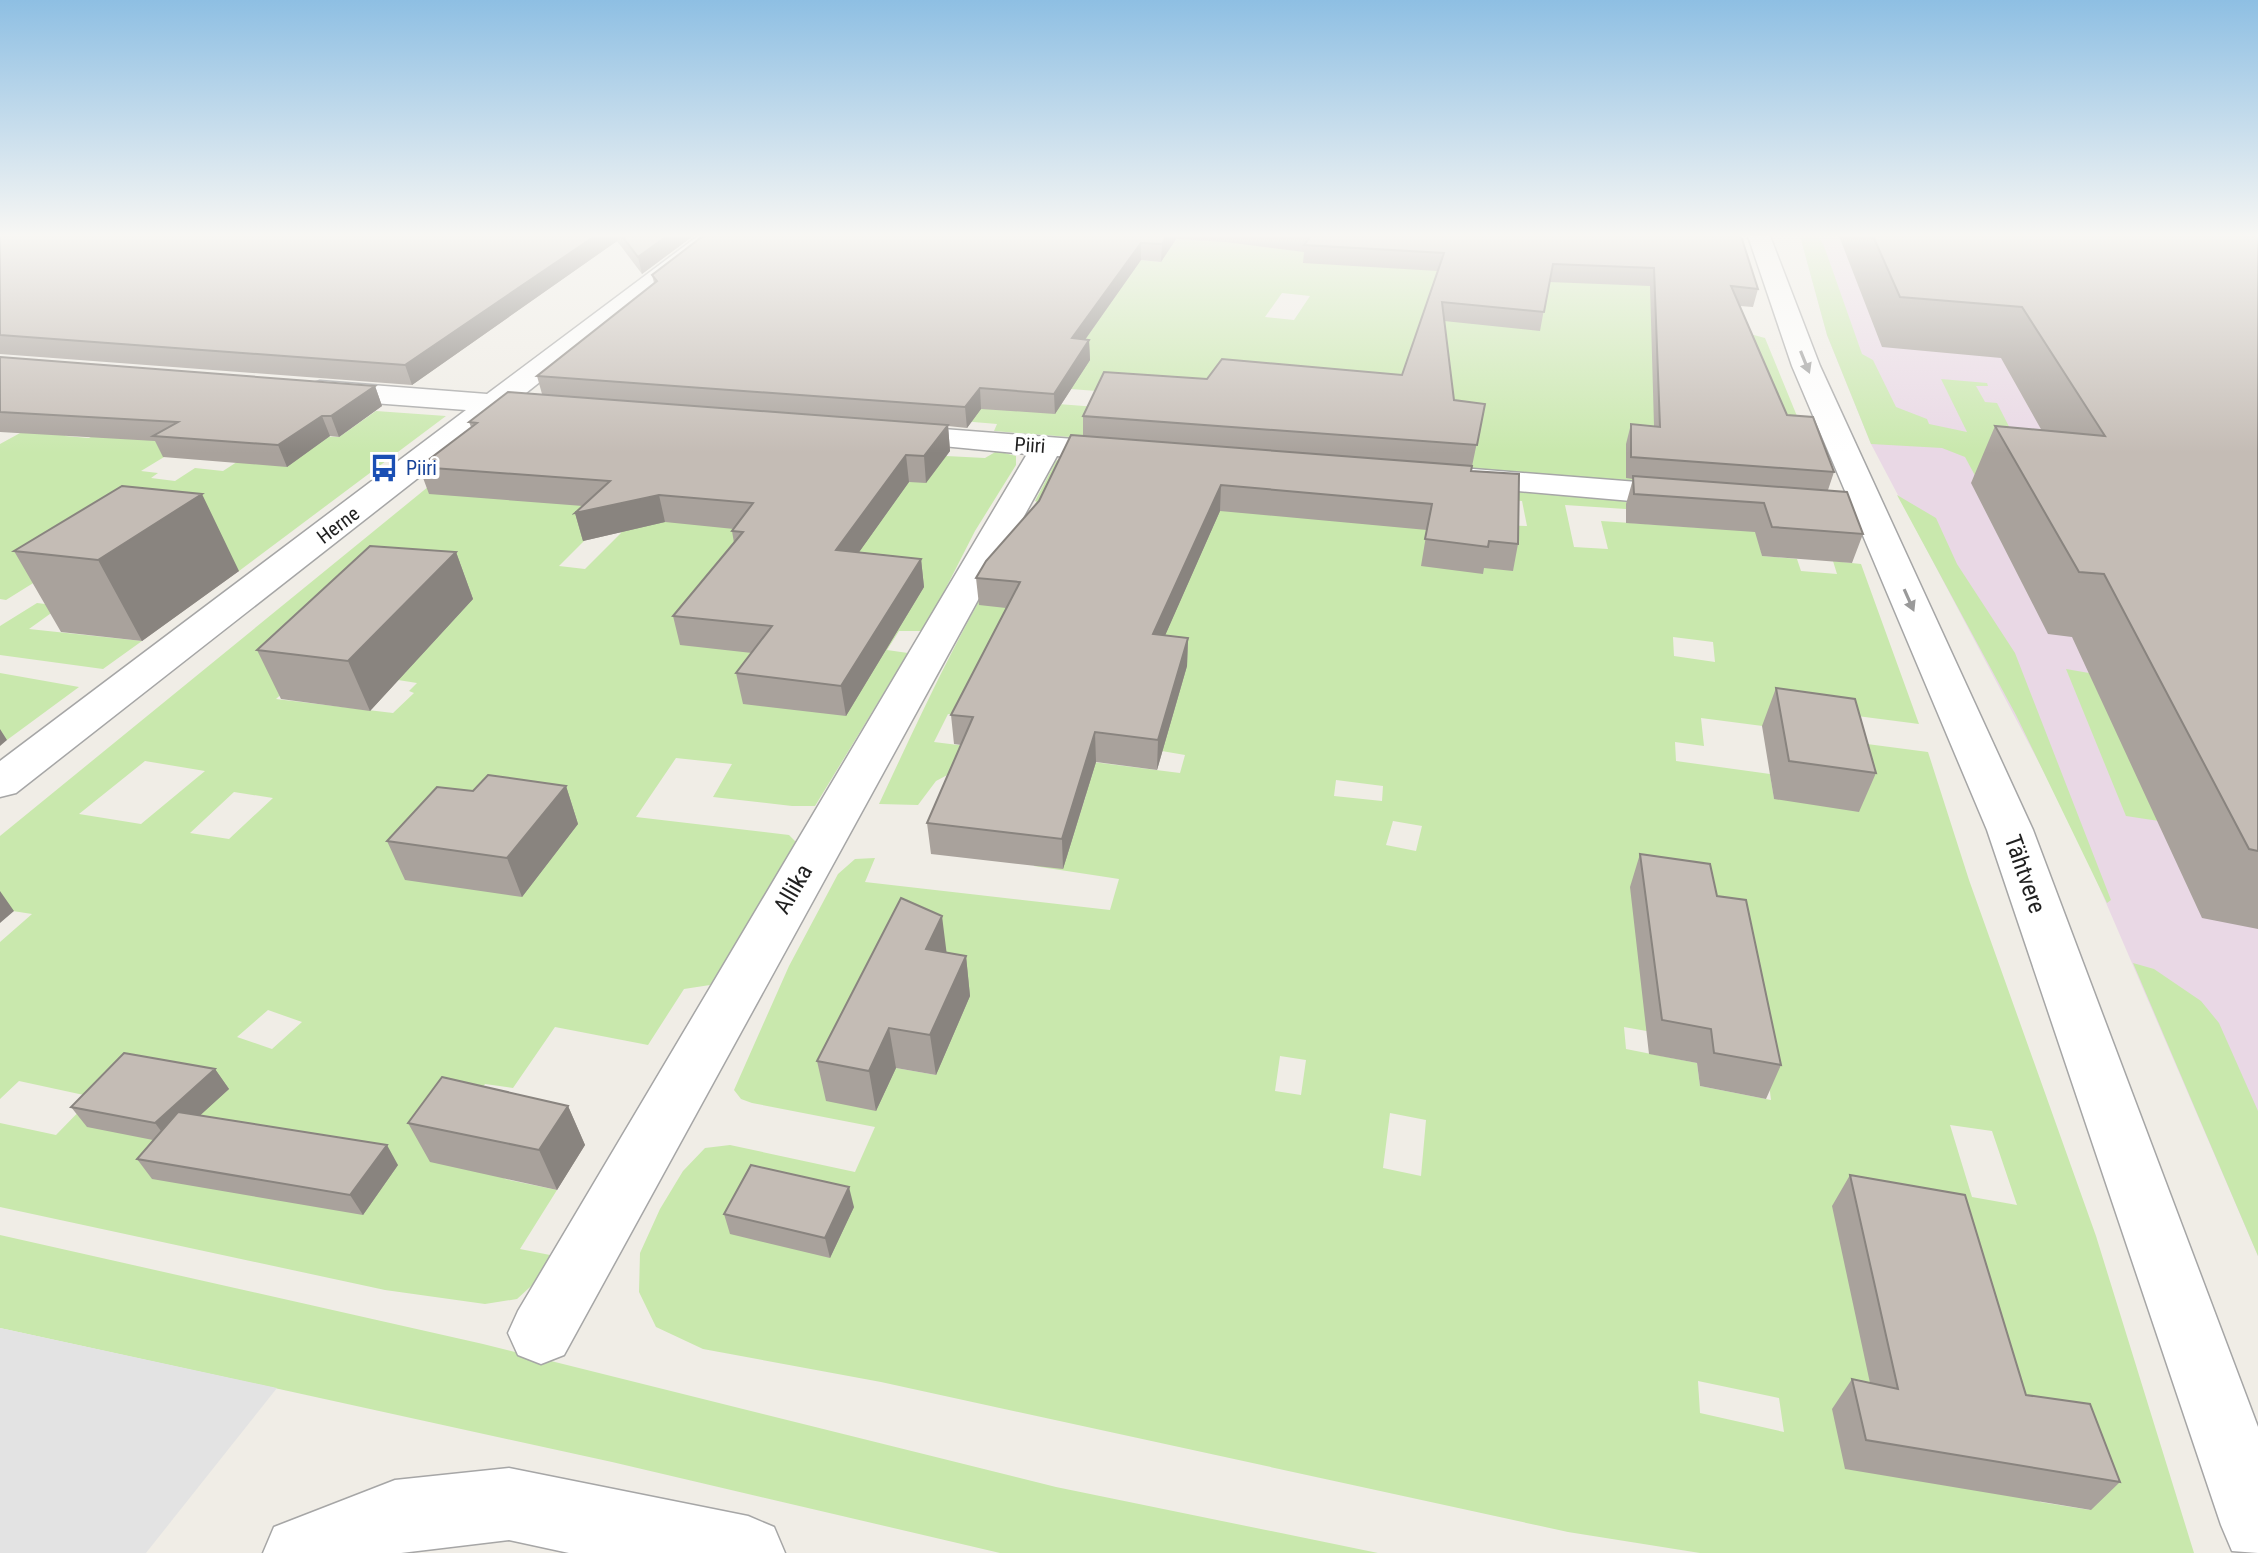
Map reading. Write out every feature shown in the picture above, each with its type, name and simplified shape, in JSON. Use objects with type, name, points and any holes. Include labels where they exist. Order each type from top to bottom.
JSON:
[{"type":"street","name":"Herne","points":[[0,783],[619,308]]},
{"type":"street","name":"Tähtvere","points":[[1781,308],[2010,830],[2258,1525]]},
{"type":"street","points":[[294,388],[580,410]]},
{"type":"street","name":"Piiri","points":[[866,432],[1148,454]]},
{"type":"street","name":"Allika","points":[[541,1333],[1047,446]]},
{"type":"street","points":[[1429,475],[1716,498]]},
{"type":"street","points":[[1759,501],[1869,510]]},
{"type":"street","points":[[300,1553],[395,1517],[509,1504],[748,1553]]},
{"type":"shaded area","points":[[1820,308],[2258,308],[2258,1256],[2076,833],[1871,444],[1827,335]]},
{"type":"shaded area","points":[[0,1328],[277,1388],[146,1553],[0,1553]]},
{"type":"green space","points":[[1056,308],[1271,308],[1265,317],[1294,320],[1302,308],[1698,308],[1724,327],[1765,338],[1806,438],[1690,483],[1586,478],[994,431],[997,424],[915,417]],"holes":[[[1072,386],[1071,389],[1134,394],[1149,411],[1045,403]]]},
{"type":"green space","points":[[1820,308],[1846,308],[1862,354],[1873,360],[1896,407],[1927,419],[1929,424],[1967,432],[1941,379],[1987,383],[1988,386],[1976,386],[1985,402],[1997,403],[2026,460],[2002,457],[2001,461],[2022,467],[2064,492],[1979,483],[1965,457],[1942,448],[1871,444],[1827,335]]},
{"type":"green space","points":[[95,392],[65,436],[89,438],[104,429],[339,437],[376,411],[446,416],[239,571],[91,547],[6,600],[0,599],[0,444]],"holes":[[[169,454],[243,458],[223,471],[195,468],[175,481],[151,478],[158,473],[141,471]]]},
{"type":"green space","points":[[997,451],[1016,456],[1016,465],[975,531],[924,631],[899,631],[887,650],[908,653],[815,806],[713,797],[732,764],[676,758],[636,817],[789,835],[801,847],[710,985],[684,989],[648,1045],[555,1027],[513,1088],[485,1084],[459,1120],[505,1179],[557,1190],[520,1249],[555,1256],[540,1278],[517,1299],[485,1304],[385,1290],[0,1207],[0,1123],[56,1135],[93,1097],[19,1081],[0,1099],[0,942],[32,914],[0,909],[0,836],[434,482],[946,456],[985,458]],"holes":[[[617,508],[621,533],[585,569],[559,566]],[[310,668],[389,689],[398,680],[417,683],[409,691],[414,693],[393,713],[276,699]],[[145,761],[205,771],[141,824],[79,814]],[[234,792],[273,798],[229,839],[190,833]],[[268,1010],[302,1022],[272,1049],[237,1037]]]},
{"type":"green space","points":[[1056,461],[1252,467],[1666,502],[1701,514],[1565,505],[1574,547],[1608,549],[1601,521],[1705,528],[1755,523],[1762,556],[1797,559],[1801,571],[1837,574],[1833,561],[1861,564],[1919,724],[1834,713],[1778,728],[1701,718],[1704,746],[1675,742],[1676,761],[1770,774],[1774,799],[1867,744],[1928,752],[1969,880],[2096,1236],[2194,1553],[1700,1553],[1568,1532],[881,1382],[703,1349],[656,1327],[639,1292],[640,1253],[660,1209],[683,1171],[705,1148],[730,1145],[855,1172],[875,1127],[752,1103],[741,1099],[734,1090],[789,966],[838,874],[855,859],[875,858],[865,882],[1110,910],[1119,879],[1034,866],[1046,829],[1074,832],[1086,795],[953,772],[936,781],[918,805],[879,804],[953,650],[994,575],[1039,503],[1035,501]],"holes":[[[1467,497],[1522,501],[1527,526],[1500,525]],[[1673,637],[1713,642],[1715,662],[1674,656]],[[948,714],[1185,755],[1180,773],[934,742]],[[1336,780],[1383,786],[1382,801],[1334,796]],[[1393,821],[1422,826],[1416,851],[1386,845]],[[885,981],[936,1075],[896,1068]],[[1624,1027],[1765,1052],[1771,1100],[1700,1086],[1697,1063],[1626,1049]],[[1280,1056],[1306,1060],[1301,1095],[1275,1091]],[[1390,1113],[1426,1120],[1421,1176],[1383,1168]],[[1950,1125],[1992,1131],[2017,1205],[1972,1197]],[[1698,1381],[1779,1398],[1784,1432],[1700,1413]],[[2014,1427],[2090,1510],[2040,1502]]]},
{"type":"green space","points":[[1897,495],[1936,518],[1957,564],[2015,653],[2111,900],[2107,903],[2016,715]]},
{"type":"green space","points":[[37,603],[61,606],[29,629],[142,641],[103,669],[0,655],[0,626]]},
{"type":"green space","points":[[2066,669],[2089,673],[2159,821],[2126,816]]},
{"type":"green space","points":[[0,673],[79,687],[7,740],[0,739]]},
{"type":"green space","points":[[2133,963],[2154,969],[2201,1001],[2219,1023],[2258,1111],[2258,1256]]},
{"type":"green space","points":[[0,1235],[483,1344],[1056,1487],[1378,1553],[1000,1553],[612,1462],[0,1328]]},
{"type":"building","points":[[0,308],[488,308],[405,365],[0,335]]},
{"type":"building","points":[[622,308],[1093,308],[1072,338],[1089,340],[1054,394],[980,388],[965,407],[537,376]]},
{"type":"building","points":[[1425,308],[1443,308],[1454,400],[1485,404],[1477,445],[1083,416],[1104,372],[1207,379],[1222,359],[1402,375]]},
{"type":"building","points":[[1508,308],[1545,308],[1544,312]]},
{"type":"building","points":[[1656,308],[1741,308],[1787,415],[1813,417],[1834,472],[1631,457],[1631,424],[1660,427]]},
{"type":"building","points":[[2023,308],[2258,308],[2258,851],[2249,849],[2104,574],[2079,572],[1995,426],[2105,436]]},
{"type":"building","points":[[0,357],[375,386],[331,416],[322,416],[278,445],[153,436],[178,422],[0,412]]},
{"type":"building","points":[[508,392],[948,425],[924,456],[906,455],[836,550],[921,559],[841,686],[736,673],[772,626],[673,616],[743,532],[732,531],[753,503],[659,495],[575,513],[610,481],[419,467],[477,423],[469,422]]},
{"type":"building","points":[[1071,435],[1472,466],[1471,471],[1519,474],[1518,544],[1489,541],[1488,547],[1425,539],[1432,504],[1221,485],[1153,634],[1188,638],[1158,740],[1095,732],[1062,839],[927,823],[973,717],[951,715],[1020,582],[976,578],[986,561],[1039,501]]},
{"type":"building","points":[[1633,476],[1847,492],[1863,534],[1772,527],[1764,503],[1634,494]]},
{"type":"building","points":[[122,486],[202,494],[98,560],[14,551]]},
{"type":"building","points":[[370,546],[456,552],[348,661],[257,650]]},
{"type":"building","points":[[1776,688],[1855,699],[1876,773],[1789,761]]},
{"type":"building","points":[[488,775],[566,786],[507,858],[387,841],[437,787],[473,791]]},
{"type":"building","points":[[1640,854],[1710,864],[1717,896],[1746,900],[1781,1065],[1714,1053],[1711,1029],[1662,1020]]},
{"type":"building","points":[[901,898],[942,916],[926,949],[966,956],[930,1035],[889,1028],[869,1071],[817,1061]]},
{"type":"building","points":[[124,1053],[215,1069],[155,1123],[71,1107]]},
{"type":"building","points":[[442,1077],[568,1106],[539,1150],[408,1123]]},
{"type":"building","points":[[178,1112],[387,1145],[350,1195],[137,1159]]},
{"type":"building","points":[[751,1165],[849,1187],[825,1238],[724,1214]]},
{"type":"building","points":[[1850,1175],[1965,1195],[2026,1395],[2090,1404],[2120,1482],[1866,1440],[1852,1379],[1898,1389]]},
{"type":"place","name":"Piiri","points":[[384,468]]}]
